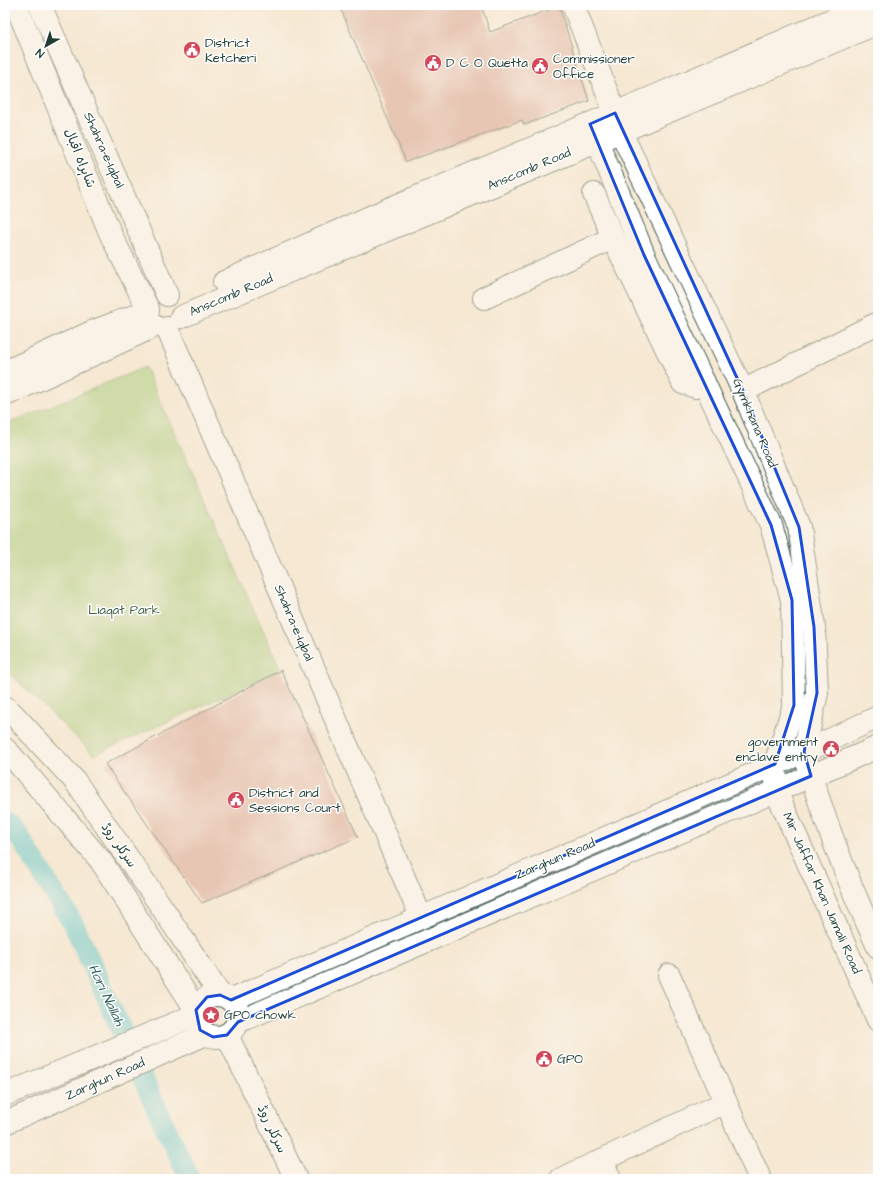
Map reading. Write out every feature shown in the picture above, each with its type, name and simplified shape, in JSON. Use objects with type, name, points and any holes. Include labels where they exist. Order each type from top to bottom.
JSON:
[{"type":"street","name":"شاہراہ اقبال","points":[[16,5],[111,235],[163,312]]},
{"type":"street","name":"Shahra-e-Iqbal","points":[[40,5],[163,312],[421,917]]},
{"type":"street","name":"Gymkhana Road","points":[[573,5],[618,122],[743,391],[799,527],[814,627],[817,694],[804,752]]},
{"type":"street","name":"Anscomb Road","points":[[618,122],[866,5]]},
{"type":"street","name":"Anscomb Road","points":[[5,395],[163,312],[593,132],[878,23]]},
{"type":"street","points":[[593,132],[644,255],[771,525],[792,600],[794,705],[775,764]]},
{"type":"street","points":[[594,194],[613,238],[683,383],[696,387],[704,382]]},
{"type":"street","points":[[484,298],[613,238]]},
{"type":"street","name":"Anscomb Road","points":[[5,372],[94,331],[163,312]]},
{"type":"street","points":[[743,391],[878,323]]},
{"type":"street","name":"سرکلر روڈ","points":[[5,707],[75,782],[226,997]]},
{"type":"street","name":"Zarghun Road","points":[[226,997],[421,917],[804,752],[878,717]]},
{"type":"street","name":"Zarghun Road","points":[[232,1029],[776,790],[878,747]]},
{"type":"street","name":"سرکلر روڈ","points":[[5,750],[11,755],[101,861],[196,1013]]},
{"type":"street","points":[[804,752],[828,825],[858,903],[878,947]]},
{"type":"street","name":"Mir Jaffar Khan Jamali Road","points":[[775,764],[776,790],[878,1020]]},
{"type":"street","points":[[669,975],[760,1179]]},
{"type":"street","points":[[207,997],[226,997],[238,1010],[239,1016],[232,1029],[220,1037],[213,1037],[200,1030],[197,1023],[196,1013],[202,1000],[207,997]]},
{"type":"street","name":"Zarghun Road","points":[[5,1095],[196,1013]]},
{"type":"street","name":"سرکلر روڈ","points":[[232,1029],[296,1179]]},
{"type":"street","name":"Zarghun Road","points":[[5,1123],[206,1034]]},
{"type":"street","points":[[561,1179],[606,1169],[726,1102]]},
{"type":"highlighted area","points":[[615,113],[743,391],[799,527],[814,627],[817,693],[804,752],[811,776],[238,1022],[227,1035],[213,1037],[200,1030],[196,1010],[207,997],[220,995],[231,1000],[775,764],[794,705],[792,600],[771,525],[644,255],[590,124]]},
{"type":"green space","name":"Liaqat Park","points":[[145,367],[281,670],[94,755],[5,670],[5,425]]},
{"type":"building","name":"D C O Quetta","points":[[339,5],[481,5],[490,32],[559,6],[589,101],[524,125],[522,120],[406,162]]},
{"type":"building","name":"District and Sessions Court","points":[[281,670],[358,837],[202,903],[105,764]]},
{"type":"waterway","name":"Hori Nallah","points":[[5,822],[17,833],[74,925],[190,1179]]},
{"type":"place","name":"District Ketcheri","points":[[192,50]]},
{"type":"place","name":"D C O Quetta","points":[[433,63]]},
{"type":"place","name":"Commissioner Office","points":[[540,66]]},
{"type":"place","name":"government enclave entry","points":[[831,749]]},
{"type":"place","name":"District and Sessions Court","points":[[236,800]]},
{"type":"place","name":"GPO chowk","points":[[211,1015]]},
{"type":"place","name":"GPO","points":[[544,1059]]}]
